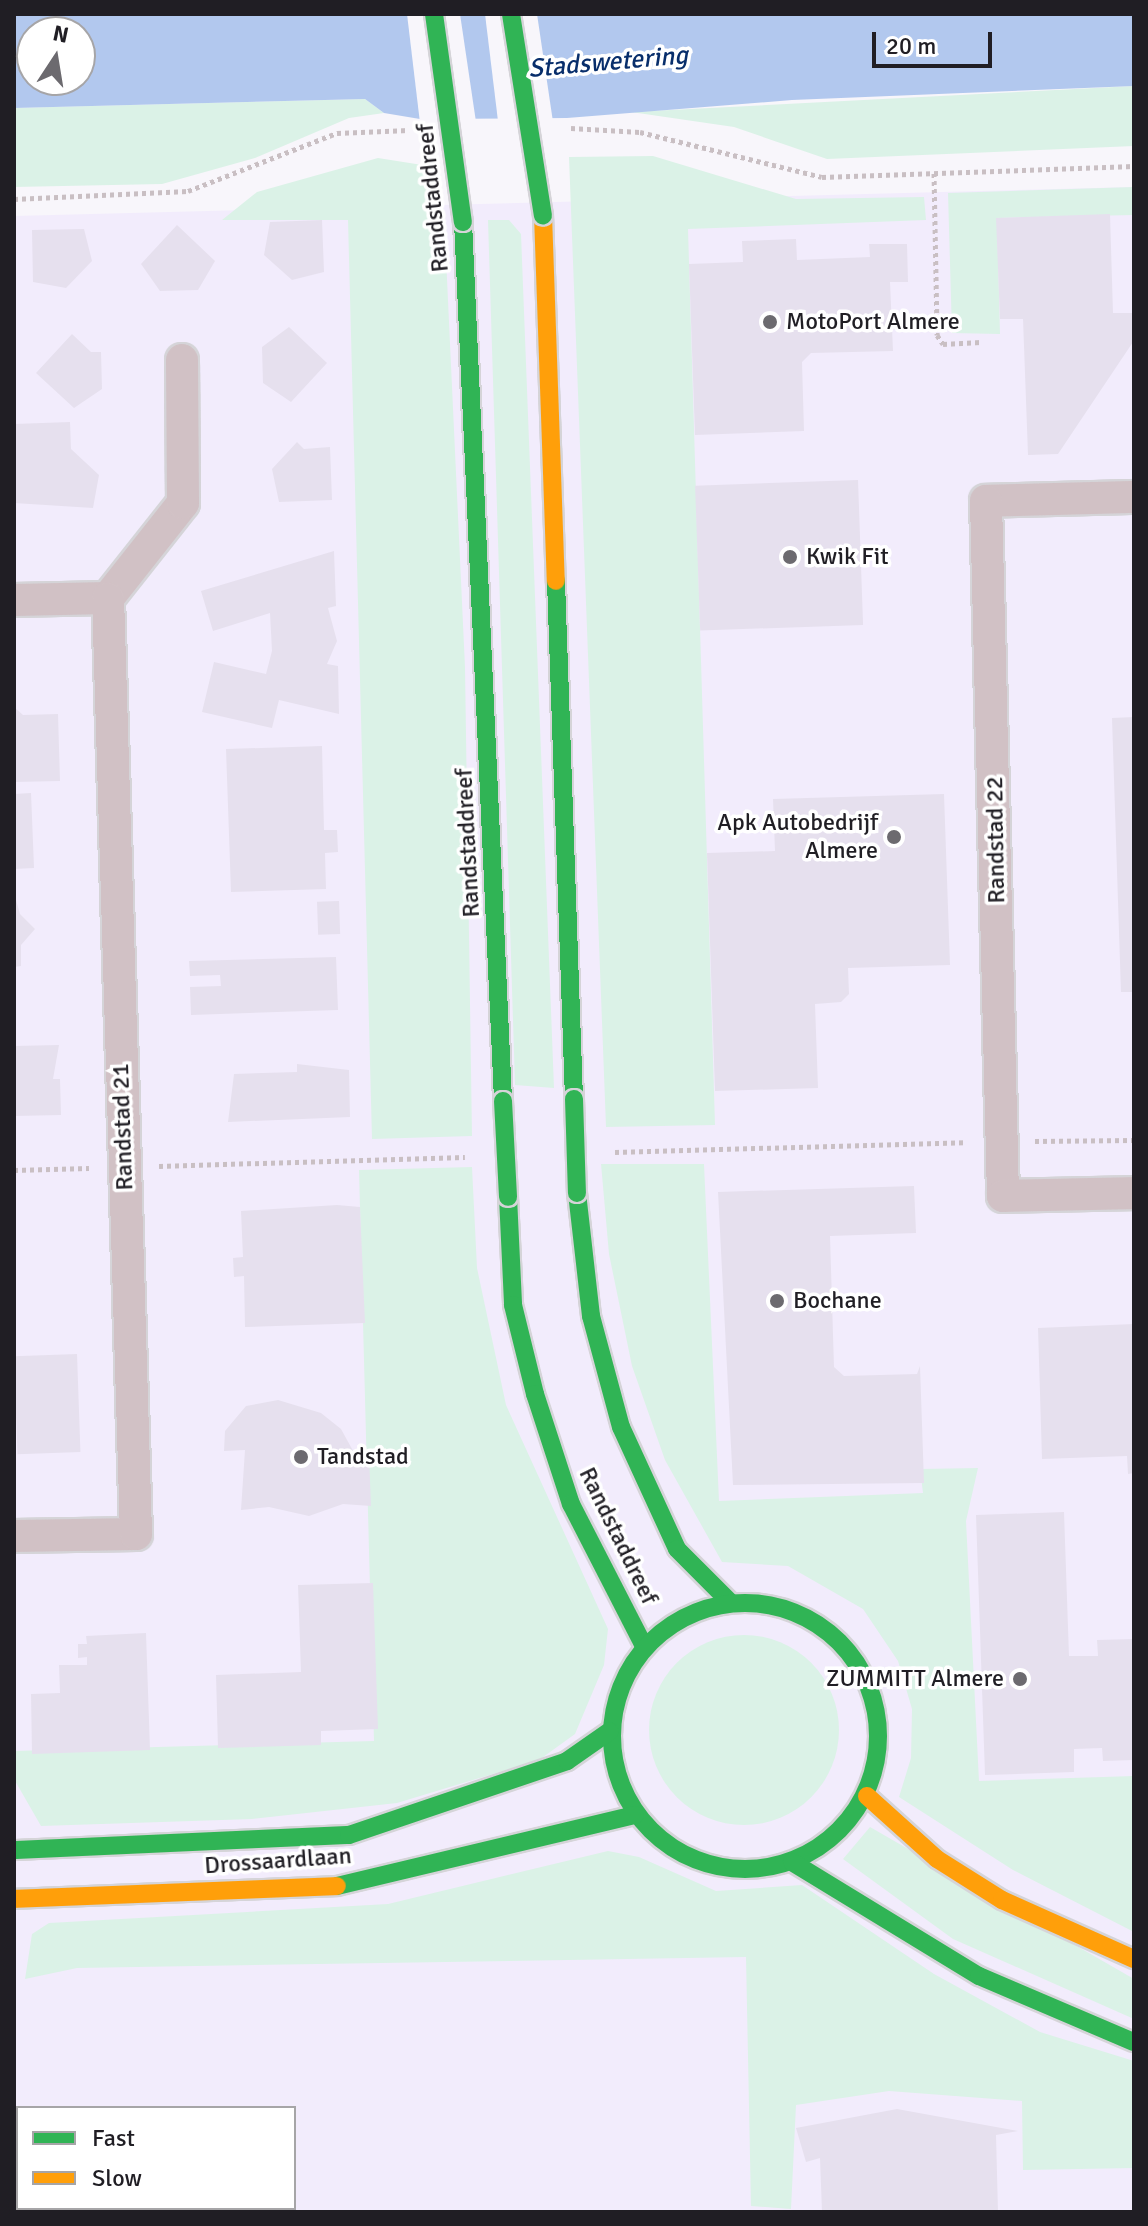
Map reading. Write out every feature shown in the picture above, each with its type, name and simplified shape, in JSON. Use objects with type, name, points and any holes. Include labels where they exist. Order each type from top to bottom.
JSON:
[{"type":"main road","name":"Randstaddreef","points":[[434,14],[463,222],[513,1305],[535,1394],[571,1504],[644,1646]]},
{"type":"main road","name":"Randstaddreef","points":[[511,14],[543,215],[577,1193],[591,1316],[621,1427],[677,1549],[730,1602]]},
{"type":"main road","points":[[730,1602],[791,1610],[837,1639],[865,1676],[879,1746],[867,1796],[829,1841],[792,1862],[727,1869],[692,1859],[635,1815],[615,1774],[610,1731],[624,1676],[644,1646],[689,1614],[730,1602]]},
{"type":"main road","name":"Drossaardlaan","points":[[14,1850],[349,1835],[567,1761],[610,1731]]},
{"type":"main road","points":[[867,1796],[937,1859],[1002,1900],[1134,1959]]},
{"type":"main road","name":"Drossaardlaan","points":[[14,1899],[337,1886],[635,1815]]},
{"type":"main road","points":[[792,1862],[979,1976],[1134,2042]]},
{"type":"street","points":[[14,600],[108,598],[183,503],[182,360]]},
{"type":"street","name":"Randstad 22","points":[[1134,497],[986,501],[1003,1196],[1134,1193]]},
{"type":"street","name":"Randstad 21","points":[[14,1536],[136,1534],[108,598]]},
{"type":"path","points":[[934,173],[937,335],[943,344],[981,342]]},
{"type":"path","points":[[599,1152],[807,1146]]},
{"type":"path","points":[[257,1162],[466,1157]]},
{"type":"shaded area","points":[[1134,187],[1134,2212],[14,2212],[14,216]]},
{"type":"green space","points":[[1134,86],[1134,146],[827,159],[734,127],[631,112]]},
{"type":"green space","points":[[365,99],[384,113],[349,118],[255,158],[162,184],[14,187],[14,108]]},
{"type":"green space","points":[[653,156],[796,199],[924,197],[926,220],[688,229],[715,1125],[606,1127],[569,157]]},
{"type":"green space","points":[[378,158],[435,167],[444,214],[465,667],[472,1136],[372,1139],[348,220],[222,220],[257,192]]},
{"type":"green space","points":[[1134,187],[1134,215],[997,218],[1000,334],[952,333],[948,193]]},
{"type":"green space","points":[[488,220],[509,220],[521,234],[554,1088],[515,1085]]},
{"type":"green space","points":[[601,1164],[704,1164],[719,1501],[923,1493],[920,1469],[978,1468],[966,1521],[979,1781],[1134,1776],[1134,1932],[1013,1870],[899,1797],[911,1758],[912,1709],[898,1661],[863,1609],[788,1566],[722,1562],[665,1460],[632,1366],[609,1254]]},
{"type":"green space","points":[[472,1167],[477,1268],[506,1405],[608,1629],[604,1665],[575,1734],[539,1760],[397,1803],[252,1819],[41,1826],[14,1779],[14,1751],[374,1741],[359,1170]]},
{"type":"green space","points":[[744,1635],[780,1643],[797,1651],[811,1663],[823,1677],[831,1694],[839,1730],[831,1766],[823,1783],[811,1797],[797,1809],[780,1817],[744,1825],[708,1817],[691,1809],[677,1797],[665,1783],[657,1766],[649,1730],[657,1694],[665,1677],[677,1663],[691,1651],[708,1643]]},
{"type":"green space","points":[[870,1827],[1134,1979],[1134,2019],[953,1939],[843,1859]]},
{"type":"green space","points":[[608,1851],[639,1857],[716,1891],[802,1885],[934,1974],[1040,2032],[1134,2061],[1134,2168],[1023,2170],[1022,2101],[889,2091],[796,2105],[791,2209],[751,2206],[746,1957],[77,1968],[25,1979],[32,1934],[49,1923],[388,1904]]},
{"type":"water","name":"Stadswetering","points":[[14,14],[1134,14],[1134,86],[792,100],[567,118],[420,119],[384,113],[365,99],[14,108]]},
{"type":"pier","points":[[407,14],[460,14],[476,122],[420,123]]},
{"type":"pier","points":[[485,14],[537,14],[553,122],[498,121]]},
{"type":"building","points":[[1110,214],[1113,313],[1133,313],[1133,342],[1058,454],[1028,455],[1023,319],[1000,319],[996,218]]},
{"type":"building","points":[[322,220],[324,272],[292,280],[264,255],[270,222]]},
{"type":"building","points":[[177,225],[215,261],[198,290],[160,291],[141,264]]},
{"type":"building","points":[[84,229],[92,261],[66,288],[33,282],[32,230]]},
{"type":"building","points":[[796,239],[797,260],[870,257],[869,244],[907,244],[908,282],[890,282],[893,351],[811,353],[802,362],[804,431],[695,435],[689,264],[743,262],[742,241]]},
{"type":"building","points":[[289,327],[327,363],[291,402],[263,383],[262,347]]},
{"type":"building","points":[[72,334],[91,352],[101,352],[102,389],[74,408],[36,373]]},
{"type":"building","points":[[70,422],[71,449],[99,475],[93,508],[14,503],[14,424]]},
{"type":"building","points":[[297,442],[304,449],[330,447],[332,500],[279,502],[272,469]]},
{"type":"building","points":[[858,480],[863,625],[700,631],[695,486]]},
{"type":"building","points":[[334,551],[336,606],[328,608],[337,641],[327,664],[338,666],[339,714],[279,700],[272,728],[202,712],[214,662],[266,674],[272,651],[270,613],[213,631],[201,591]]},
{"type":"building","points":[[14,707],[23,715],[58,714],[60,781],[14,782]]},
{"type":"building","points":[[1134,717],[1134,992],[1121,992],[1112,718]]},
{"type":"building","points":[[322,746],[324,830],[337,830],[338,852],[325,853],[326,889],[231,892],[226,749]]},
{"type":"building","points":[[31,793],[34,868],[14,869],[14,794]]},
{"type":"building","points":[[944,794],[950,965],[848,968],[849,994],[841,1002],[815,1004],[818,1088],[715,1091],[707,853],[775,851],[773,799]]},
{"type":"building","points":[[14,893],[20,914],[35,929],[21,945],[21,966],[14,967]]},
{"type":"building","points":[[339,901],[340,934],[318,935],[317,902]]},
{"type":"building","points":[[336,957],[338,1010],[191,1015],[190,987],[221,986],[220,975],[190,976],[189,961]]},
{"type":"building","points":[[59,1045],[53,1079],[60,1079],[61,1115],[14,1116],[14,1046]]},
{"type":"building","points":[[297,1064],[349,1070],[350,1117],[228,1122],[234,1074],[297,1072]]},
{"type":"building","name":"Bochane","points":[[914,1186],[916,1233],[830,1236],[834,1367],[844,1376],[917,1374],[920,1366],[924,1483],[733,1485],[718,1192]]},
{"type":"building","points":[[337,1205],[360,1207],[365,1323],[245,1327],[244,1276],[234,1277],[233,1258],[243,1257],[241,1211]]},
{"type":"building","points":[[1134,1324],[1134,1473],[1128,1474],[1127,1456],[1042,1459],[1038,1328]]},
{"type":"building","points":[[77,1354],[80,1452],[17,1454],[14,1356]]},
{"type":"building","name":"Tandstad","points":[[278,1400],[321,1413],[341,1429],[357,1458],[369,1455],[371,1506],[343,1504],[309,1516],[269,1507],[241,1510],[245,1450],[224,1451],[225,1431],[246,1406]]},
{"type":"building","points":[[1064,1512],[1069,1656],[1098,1656],[1097,1640],[1134,1639],[1134,1760],[1103,1761],[1102,1748],[1074,1749],[1074,1772],[985,1775],[976,1515]]},
{"type":"building","points":[[373,1583],[378,1729],[321,1731],[321,1745],[218,1748],[216,1675],[301,1672],[298,1585]]},
{"type":"building","points":[[146,1633],[150,1750],[32,1754],[31,1694],[60,1693],[59,1665],[87,1665],[87,1657],[78,1658],[78,1644],[87,1644],[86,1636]]},
{"type":"building","points":[[897,2109],[1018,2131],[996,2135],[998,2212],[822,2212],[820,2158],[806,2162],[796,2128]]},
{"type":"traffic: fast","points":[[434,14],[463,222]]},
{"type":"traffic: fast","points":[[511,14],[543,215]]},
{"type":"traffic: fast","points":[[463,222],[503,1101]]},
{"type":"traffic: fast","points":[[556,581],[574,1099]]},
{"type":"traffic: fast","points":[[574,1099],[577,1193]]},
{"type":"traffic: fast","points":[[503,1101],[508,1197]]},
{"type":"traffic: fast","points":[[577,1193],[591,1316],[621,1427],[677,1549],[730,1602]]},
{"type":"traffic: fast","points":[[508,1197],[513,1305],[535,1394],[571,1504],[644,1646]]},
{"type":"traffic: fast","points":[[732,1603],[758,1603],[784,1608],[808,1618],[830,1633],[848,1651],[863,1673],[873,1697],[878,1736],[873,1775],[863,1799],[848,1821],[830,1839],[808,1854],[784,1864],[758,1869],[732,1869],[706,1864],[682,1854],[660,1839],[642,1821],[627,1799],[617,1775],[612,1749],[612,1723],[617,1697],[627,1673],[642,1651],[660,1633],[682,1618],[706,1608],[732,1603]]},
{"type":"traffic: fast","points":[[14,1850],[349,1835],[567,1761],[610,1731]]},
{"type":"traffic: fast","points":[[337,1886],[635,1815]]},
{"type":"traffic: fast","points":[[792,1862],[979,1976],[1134,2042]]},
{"type":"traffic: slow","points":[[543,215],[556,581]]},
{"type":"traffic: slow","points":[[867,1796],[937,1859],[1002,1900],[1134,1959]]},
{"type":"traffic: slow","points":[[14,1899],[337,1886]]},
{"type":"place","name":"MotoPort Almere","points":[[770,322]]},
{"type":"place","name":"Kwik Fit","points":[[790,557]]},
{"type":"place","name":"Apk Autobedrijf Almere","points":[[894,837]]},
{"type":"place","name":"Bochane","points":[[777,1301]]},
{"type":"place","name":"Tandstad","points":[[301,1457]]},
{"type":"place","name":"ZUMMITT Almere","points":[[1020,1679]]}]
